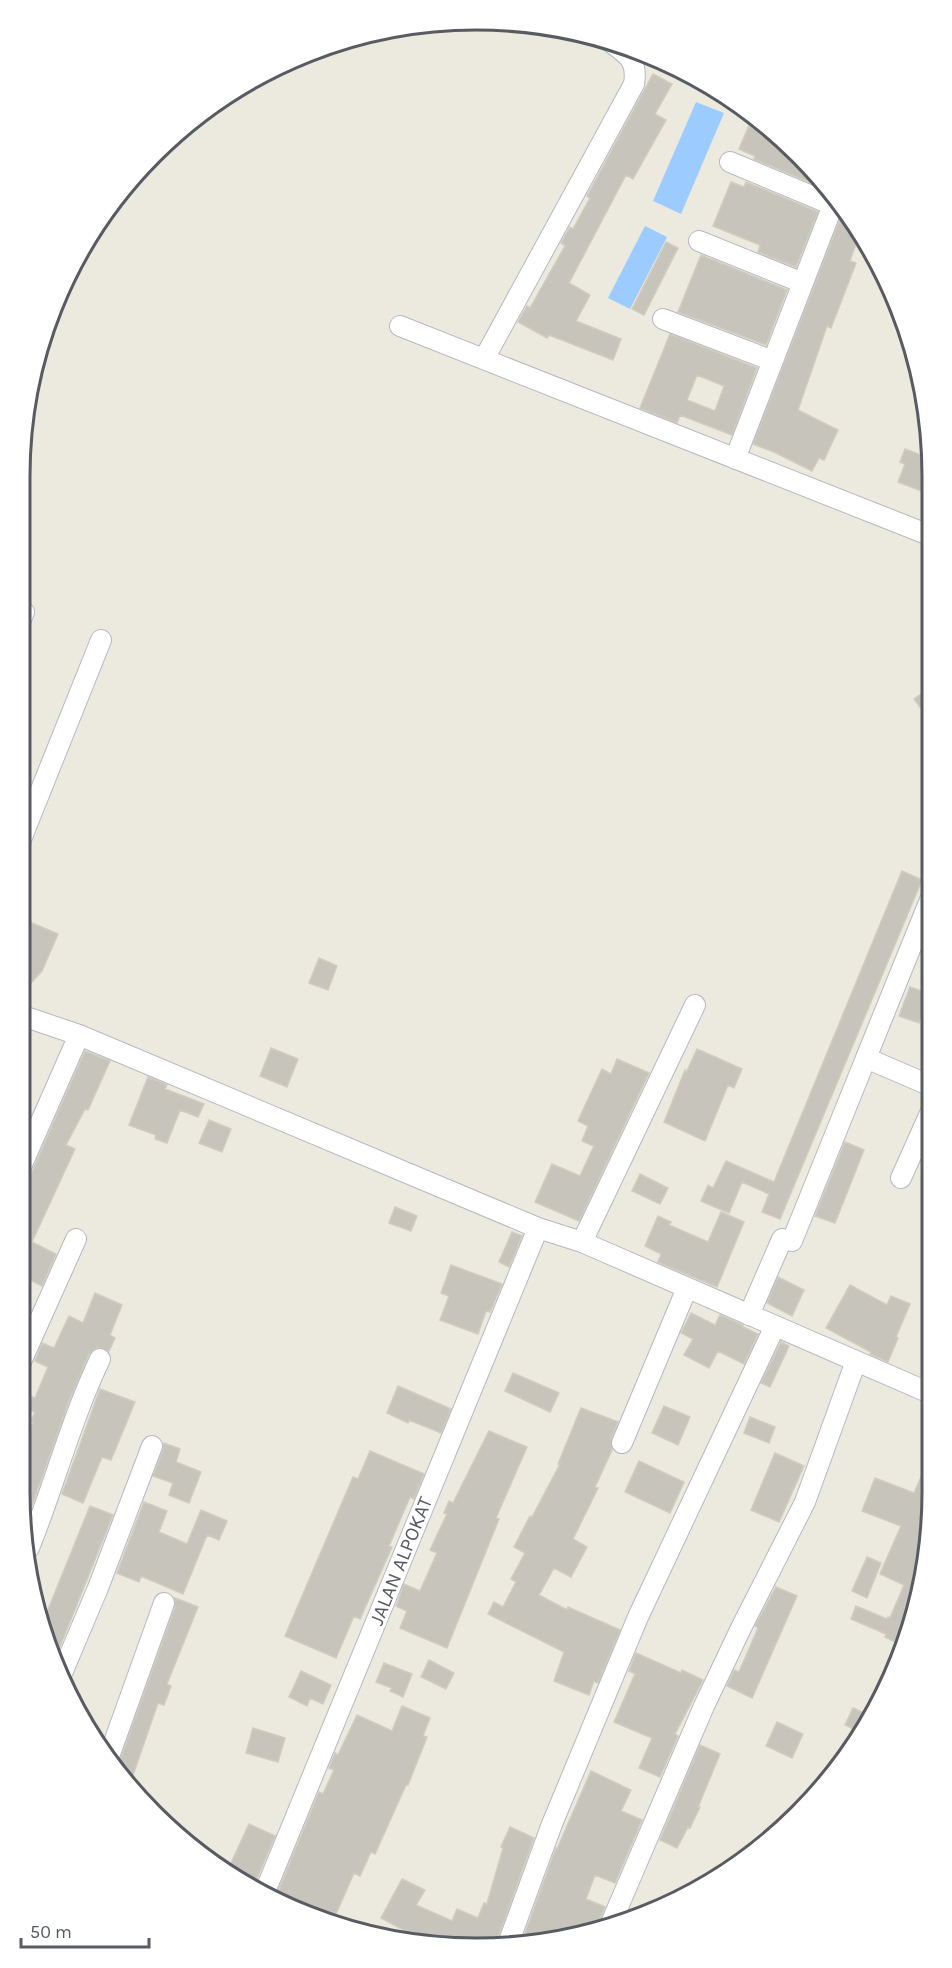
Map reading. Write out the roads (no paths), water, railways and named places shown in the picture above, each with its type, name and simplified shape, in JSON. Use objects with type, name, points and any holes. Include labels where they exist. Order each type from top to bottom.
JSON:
[{"type":"street","points":[[484,359],[634,84],[636,72],[632,61],[627,57]]},
{"type":"street","points":[[730,162],[824,197]]},
{"type":"street","points":[[735,459],[832,207]]},
{"type":"street","points":[[699,241],[803,283]]},
{"type":"street","points":[[663,319],[772,361]]},
{"type":"street","points":[[400,326],[922,532]]},
{"type":"street","points":[[30,817],[101,640]]},
{"type":"street","points":[[749,1315],[782,1239],[792,1241],[922,920]]},
{"type":"street","points":[[582,1242],[695,1005]]},
{"type":"street","points":[[30,1018],[80,1035],[538,1228],[582,1242],[922,1390]]},
{"type":"street","points":[[30,1147],[80,1035]]},
{"type":"street","points":[[866,1058],[922,1082]]},
{"type":"street","points":[[901,1178],[922,1131]]},
{"type":"street","name":"JALAN ALPOKAT","points":[[267,1886],[538,1228]]},
{"type":"street","points":[[30,1342],[76,1239]]},
{"type":"street","points":[[622,1443],[687,1288]]},
{"type":"street","points":[[511,1936],[552,1824],[638,1617],[775,1326]]},
{"type":"street","points":[[33,1538],[72,1424],[100,1359]]},
{"type":"street","points":[[614,1915],[704,1706],[805,1502],[856,1361]]},
{"type":"street","points":[[65,1665],[98,1588],[152,1446]]},
{"type":"street","points":[[112,1749],[165,1603]]},
{"type":"water","points":[[696,102],[724,113],[681,214],[653,201]]},
{"type":"water","points":[[645,226],[667,237],[630,309],[608,298]]}]
